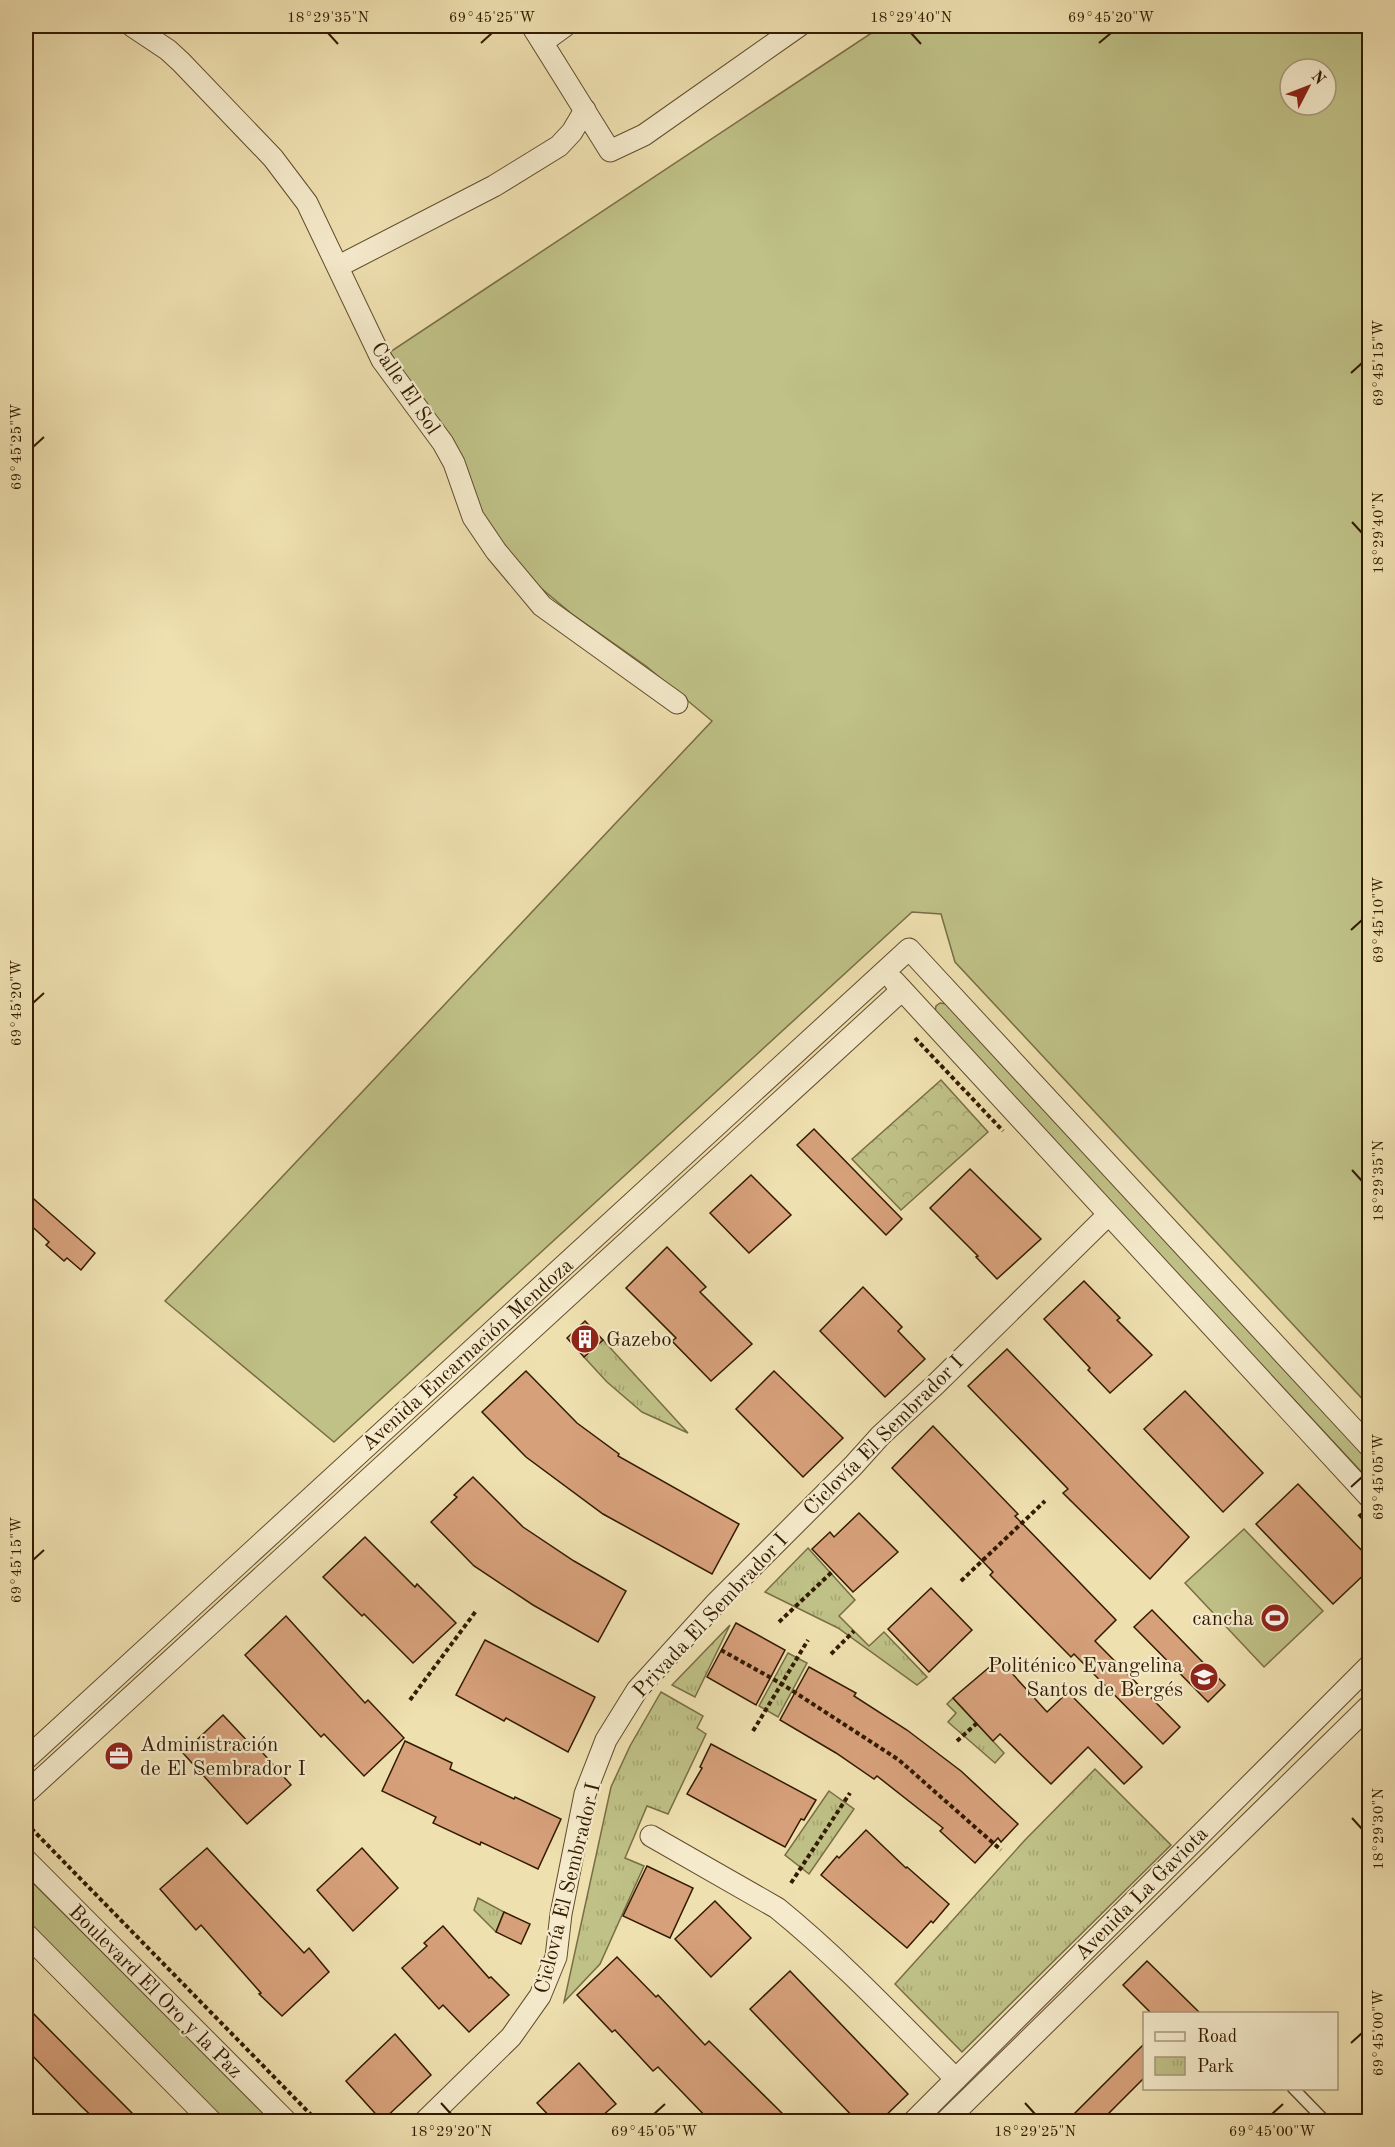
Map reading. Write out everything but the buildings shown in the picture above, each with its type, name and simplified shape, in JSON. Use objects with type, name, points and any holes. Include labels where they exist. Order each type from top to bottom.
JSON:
[{"type":"street","name":"Calle El Sol","points":[[133,26],[181,62],[273,158],[307,203],[382,360],[443,443],[454,463],[473,517],[495,550],[542,606],[677,703]]},
{"type":"street","points":[[565,26],[537,34],[610,151],[644,135],[799,26]]},
{"type":"street","points":[[339,266],[494,186],[559,146],[572,132],[585,110]]},
{"type":"street","name":"Avenida Encarnación Mendoza","points":[[26,1759],[909,949],[1370,1447]]},
{"type":"street","points":[[885,972],[1370,1498]]},
{"type":"street","name":"Avenida Encarnación Mendoza","points":[[26,1793],[902,990]]},
{"type":"street","name":"Privada El Sembrador I","points":[[424,2121],[511,2037],[540,1996],[556,1958],[561,1914],[585,1794],[606,1740],[637,1690],[715,1604],[854,1466],[880,1436],[1108,1215]]},
{"type":"street","name":"Avenida La Gaviota","points":[[913,2121],[1370,1665]]},
{"type":"street","name":"Avenida La Gaviota","points":[[945,2121],[1370,1705]]},
{"type":"street","points":[[651,1836],[789,1918],[841,1963],[956,2079]]},
{"type":"street","name":"Boulevard El Oro y la Paz","points":[[27,1864],[287,2121]]},
{"type":"street","points":[[26,1934],[212,2121]]},
{"type":"lane","points":[[1295,2090],[1326,2121]]},
{"type":"path","points":[[961,1581],[1046,1502]]},
{"type":"path","points":[[779,1622],[833,1571]]},
{"type":"path","points":[[410,1700],[476,1611]]},
{"type":"path","points":[[831,1654],[854,1631]]},
{"type":"path","points":[[753,1731],[808,1640]]},
{"type":"path","points":[[721,1650],[782,1684],[899,1760],[1001,1850]]},
{"type":"path","points":[[957,1741],[976,1723]]},
{"type":"path","points":[[791,1883],[850,1793]]},
{"type":"path","points":[[26,1823],[318,2121]]},
{"type":"green space","points":[[882,26],[1369,26],[1369,1406],[955,962],[941,914],[912,912],[334,1442],[165,1301],[712,721],[646,666],[572,614],[524,574],[482,522],[416,396],[390,352]]},
{"type":"green space","points":[[940,1003],[952,1007],[1369,1460],[1369,1480],[936,1016],[936,1006]]},
{"type":"green space","points":[[941,1080],[988,1132],[901,1210],[852,1159]]},
{"type":"green space","points":[[603,1340],[688,1433],[642,1412],[607,1382],[584,1357]]},
{"type":"green space","points":[[1244,1529],[1323,1611],[1264,1667],[1185,1583]]},
{"type":"green space","points":[[808,1548],[855,1600],[839,1616],[869,1646],[884,1632],[927,1677],[917,1685],[838,1628],[765,1592]]},
{"type":"green space","points":[[730,1625],[695,1697],[672,1685]]},
{"type":"green space","points":[[788,1653],[807,1663],[778,1717],[759,1706]]},
{"type":"green space","points":[[661,1692],[703,1716],[697,1728],[706,1734],[668,1814],[647,1806],[625,1858],[644,1866],[600,1964],[564,2002],[611,1787],[630,1746]]},
{"type":"green space","points":[[953,1698],[1004,1753],[995,1763],[948,1722],[956,1713],[947,1704]]},
{"type":"green space","points":[[1095,1769],[1171,1845],[962,2052],[895,1984],[1025,1840]]},
{"type":"green space","points":[[829,1791],[854,1809],[809,1874],[785,1855]]},
{"type":"green space","points":[[26,1876],[272,2121],[225,2121],[26,1923]]},
{"type":"green space","points":[[478,1898],[504,1912],[496,1932],[474,1910]]},
{"type":"place","name":"Gazebo","points":[[585,1339]]},
{"type":"place","name":"cancha","points":[[1275,1618]]},
{"type":"place","name":"Politénico Evangelina Santos de Bergés","points":[[1204,1677]]},
{"type":"place","name":"Administración de El Sembrador I","points":[[119,1756]]}]
